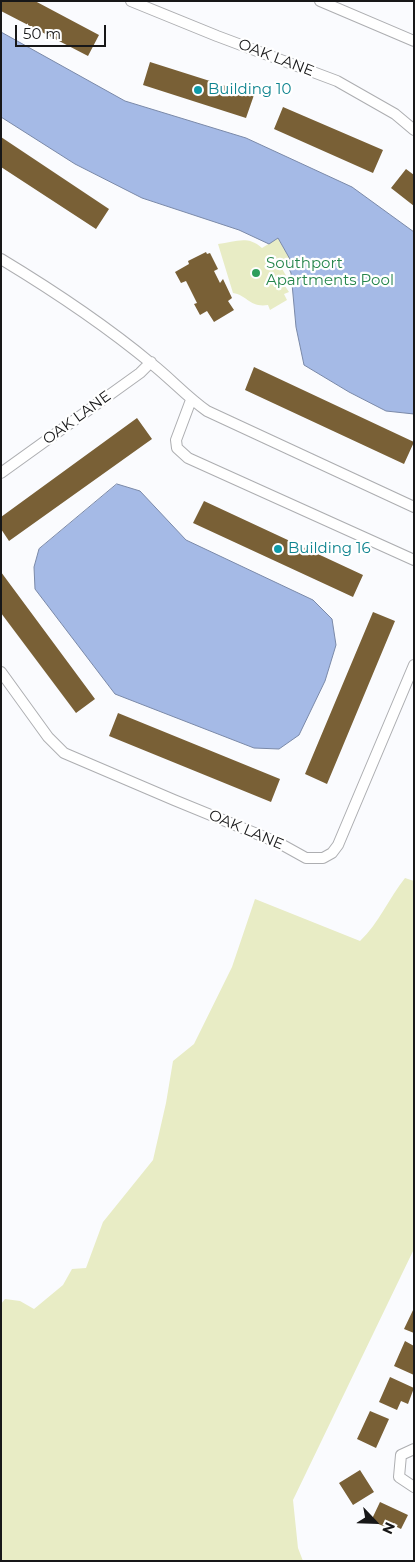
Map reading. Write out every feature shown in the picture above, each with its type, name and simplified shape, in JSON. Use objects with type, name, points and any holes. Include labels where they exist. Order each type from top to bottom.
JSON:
[{"type":"street","name":"OAK LANE","points":[[131,1],[337,81],[395,114],[414,130]]},
{"type":"street","points":[[320,1],[414,41]]},
{"type":"street","points":[[1,260],[70,301],[151,362],[191,400],[207,411],[414,507]]},
{"type":"street","name":"OAK LANE","points":[[1,472],[140,373],[151,362]]},
{"type":"street","points":[[191,400],[176,440],[177,448],[188,458],[414,560]]},
{"type":"street","name":"OAK LANE","points":[[1,672],[48,736],[64,753],[279,843],[306,858],[315,859],[323,858],[332,853],[338,845],[414,664]]},
{"type":"street","points":[[414,1449],[401,1455],[400,1476],[414,1487]]},
{"type":"green space","name":"Southport Apartments Pool","points":[[278,238],[291,261],[281,267],[288,279],[283,283],[289,292],[284,294],[287,300],[270,310],[268,305],[257,305],[233,293],[218,244],[246,240],[262,248]]},
{"type":"green space","points":[[405,878],[414,881],[414,1249],[293,1500],[298,1548],[303,1561],[1,1561],[1,1304],[5,1299],[20,1301],[34,1309],[63,1285],[72,1269],[86,1268],[103,1222],[153,1160],[173,1061],[194,1044],[232,967],[255,899],[360,941],[373,926]]},
{"type":"water","points":[[1,32],[125,101],[246,138],[352,187],[414,232],[414,414],[386,411],[349,392],[304,365],[296,327],[291,273],[287,265],[291,261],[278,238],[269,244],[239,230],[142,198],[75,164],[1,117]]},
{"type":"water","points":[[117,484],[140,491],[186,540],[313,600],[332,619],[336,645],[325,681],[299,735],[279,749],[254,748],[115,694],[35,589],[34,567],[39,549]]},
{"type":"building","points":[[1,1],[35,1],[99,35],[88,56],[1,11]]},
{"type":"building","name":"Building 10","points":[[150,62],[254,95],[246,118],[143,85]]},
{"type":"building","points":[[283,107],[383,150],[373,173],[274,129]]},
{"type":"building","points":[[1,137],[109,209],[96,229],[1,167]]},
{"type":"building","points":[[406,169],[414,175],[414,206],[391,188]]},
{"type":"building","points":[[206,252],[207,254],[210,253],[218,269],[214,271],[220,283],[223,279],[232,298],[228,301],[234,310],[214,322],[207,311],[200,315],[194,304],[197,303],[186,281],[181,283],[175,272],[189,264],[188,261]]},
{"type":"building","points":[[254,367],[414,442],[404,464],[245,390]]},
{"type":"building","points":[[137,418],[152,439],[9,541],[1,529],[1,517]]},
{"type":"building","name":"Building 16","points":[[204,501],[363,575],[353,597],[193,523]]},
{"type":"building","points":[[1,572],[95,699],[76,713],[1,613]]},
{"type":"building","points":[[373,612],[395,621],[327,784],[305,774]]},
{"type":"building","points":[[118,713],[280,779],[271,802],[109,736]]},
{"type":"building","points":[[414,1308],[414,1333],[404,1329]]},
{"type":"building","points":[[405,1341],[414,1346],[414,1375],[394,1366]]},
{"type":"building","points":[[390,1377],[414,1388],[408,1404],[401,1401],[397,1410],[379,1402]]},
{"type":"building","points":[[370,1411],[389,1419],[376,1448],[357,1439]]},
{"type":"building","points":[[360,1470],[374,1492],[353,1505],[339,1483]]},
{"type":"building","points":[[380,1502],[408,1515],[401,1529],[395,1526],[393,1530],[371,1521]]},
{"type":"place","name":"Building 10","points":[[198,90]]},
{"type":"place","name":"Southport Apartments Pool","points":[[256,273]]},
{"type":"place","name":"Building 16","points":[[278,549]]}]
